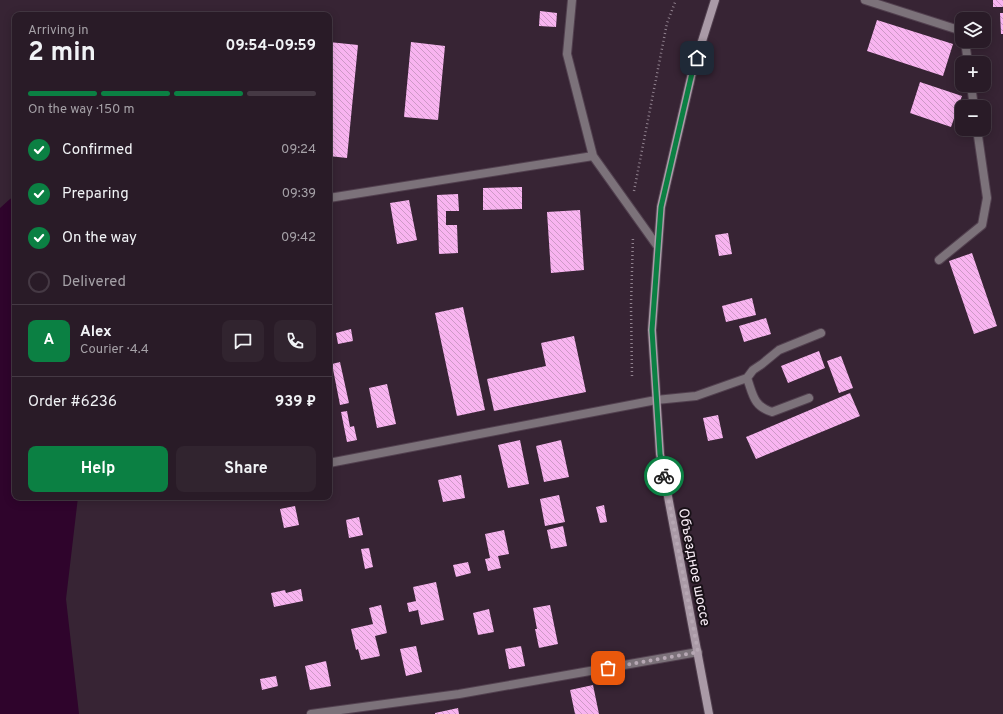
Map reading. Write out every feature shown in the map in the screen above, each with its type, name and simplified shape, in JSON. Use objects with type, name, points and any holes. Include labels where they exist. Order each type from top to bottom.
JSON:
[{"type":"main road","name":"Объездное шоссе","points":[[710,714],[660,454],[652,330],[661,207],[692,73],[715,0]]},
{"type":"lane","points":[[572,0],[567,54],[593,156],[658,246]]},
{"type":"lane","points":[[866,0],[955,29]]},
{"type":"lane","points":[[939,260],[982,225],[987,198],[978,136]]},
{"type":"lane","points":[[332,198],[593,156]]},
{"type":"lane","points":[[332,462],[656,400],[696,396],[747,378],[753,370],[779,350],[821,333]]},
{"type":"lane","points":[[747,378],[755,402],[766,410],[772,412],[809,398]]},
{"type":"lane","points":[[311,714],[459,694],[698,652]]},
{"type":"path","points":[[634,213],[634,191],[667,23],[676,0]]},
{"type":"path","points":[[632,376],[631,305],[633,236]]},
{"type":"shaded area","points":[[12,198],[12,500],[78,500],[66,599],[79,714],[0,714],[0,208]]},
{"type":"building","points":[[993,0],[1003,0],[1003,7],[993,7]]},
{"type":"building","points":[[540,11],[557,13],[556,27],[539,26]]},
{"type":"building","points":[[1000,13],[1003,13],[1003,34],[1001,34]]},
{"type":"building","points":[[877,20],[953,44],[943,76],[867,51]]},
{"type":"building","points":[[332,42],[358,45],[347,158],[332,156]]},
{"type":"building","points":[[411,42],[445,46],[438,120],[404,117]]},
{"type":"building","points":[[920,82],[962,96],[961,100],[955,100],[955,116],[951,127],[910,113]]},
{"type":"building","points":[[522,187],[522,209],[483,210],[483,188]]},
{"type":"building","points":[[458,194],[459,211],[446,211],[446,225],[457,225],[458,253],[439,254],[437,195]]},
{"type":"building","points":[[409,200],[417,240],[397,244],[390,203]]},
{"type":"building","points":[[580,210],[584,270],[551,273],[547,212]]},
{"type":"building","points":[[728,233],[732,254],[719,256],[715,235]]},
{"type":"building","points":[[972,253],[997,326],[974,334],[949,261]]},
{"type":"building","points":[[752,298],[756,315],[726,322],[722,306]]},
{"type":"building","points":[[463,307],[485,410],[457,416],[435,313]]},
{"type":"building","points":[[766,318],[771,334],[744,342],[739,326]]},
{"type":"building","points":[[351,329],[353,341],[338,344],[336,333]]},
{"type":"building","points":[[574,336],[586,392],[494,411],[487,379],[546,366],[541,343]]},
{"type":"building","points":[[819,351],[825,368],[788,383],[781,366]]},
{"type":"building","points":[[841,356],[853,388],[839,393],[827,361]]},
{"type":"building","points":[[340,362],[349,403],[340,405],[332,364]]},
{"type":"building","points":[[387,384],[396,424],[377,428],[369,388]]},
{"type":"building","points":[[850,393],[860,416],[756,459],[746,437]]},
{"type":"building","points":[[347,411],[350,427],[354,426],[357,440],[347,442],[341,412]]},
{"type":"building","points":[[718,415],[723,438],[708,441],[703,418]]},
{"type":"building","points":[[520,440],[529,484],[508,488],[498,445]]},
{"type":"building","points":[[561,440],[569,477],[544,482],[536,446]]},
{"type":"building","points":[[461,475],[465,498],[443,502],[438,480]]},
{"type":"building","points":[[559,495],[565,522],[545,526],[540,499]]},
{"type":"building","points":[[604,505],[607,522],[600,523],[596,507]]},
{"type":"building","points":[[295,506],[299,525],[284,528],[280,509]]},
{"type":"building","points":[[359,517],[363,535],[349,538],[346,520]]},
{"type":"building","points":[[563,526],[567,546],[551,549],[547,530]]},
{"type":"building","points":[[504,530],[509,554],[498,556],[501,568],[488,571],[485,559],[490,558],[485,534]]},
{"type":"building","points":[[369,548],[373,567],[365,569],[361,549]]},
{"type":"building","points":[[468,562],[471,573],[456,577],[453,565]]},
{"type":"building","points":[[436,582],[444,620],[421,625],[418,610],[409,612],[407,603],[416,601],[413,587]]},
{"type":"building","points":[[301,589],[303,601],[274,607],[271,593],[285,590],[286,593]]},
{"type":"building","points":[[381,605],[387,633],[375,636],[380,656],[361,660],[358,649],[356,650],[351,629],[373,624],[369,608]]},
{"type":"building","points":[[550,605],[558,644],[539,648],[533,608]]},
{"type":"building","points":[[489,609],[494,632],[478,635],[473,613]]},
{"type":"building","points":[[416,646],[422,672],[406,676],[400,649]]},
{"type":"building","points":[[521,646],[525,666],[509,669],[505,649]]},
{"type":"building","points":[[326,661],[331,686],[310,690],[305,666]]},
{"type":"building","points":[[276,676],[278,686],[262,690],[260,679]]},
{"type":"building","points":[[593,685],[599,714],[575,714],[570,690]]},
{"type":"building","points":[[458,708],[459,714],[435,714],[435,713]]},
{"type":"way so far","points":[[608,668],[698,652],[664,476]]},
{"type":"route","points":[[664,476],[660,454],[652,330],[661,207],[692,73],[697,58]]}]
